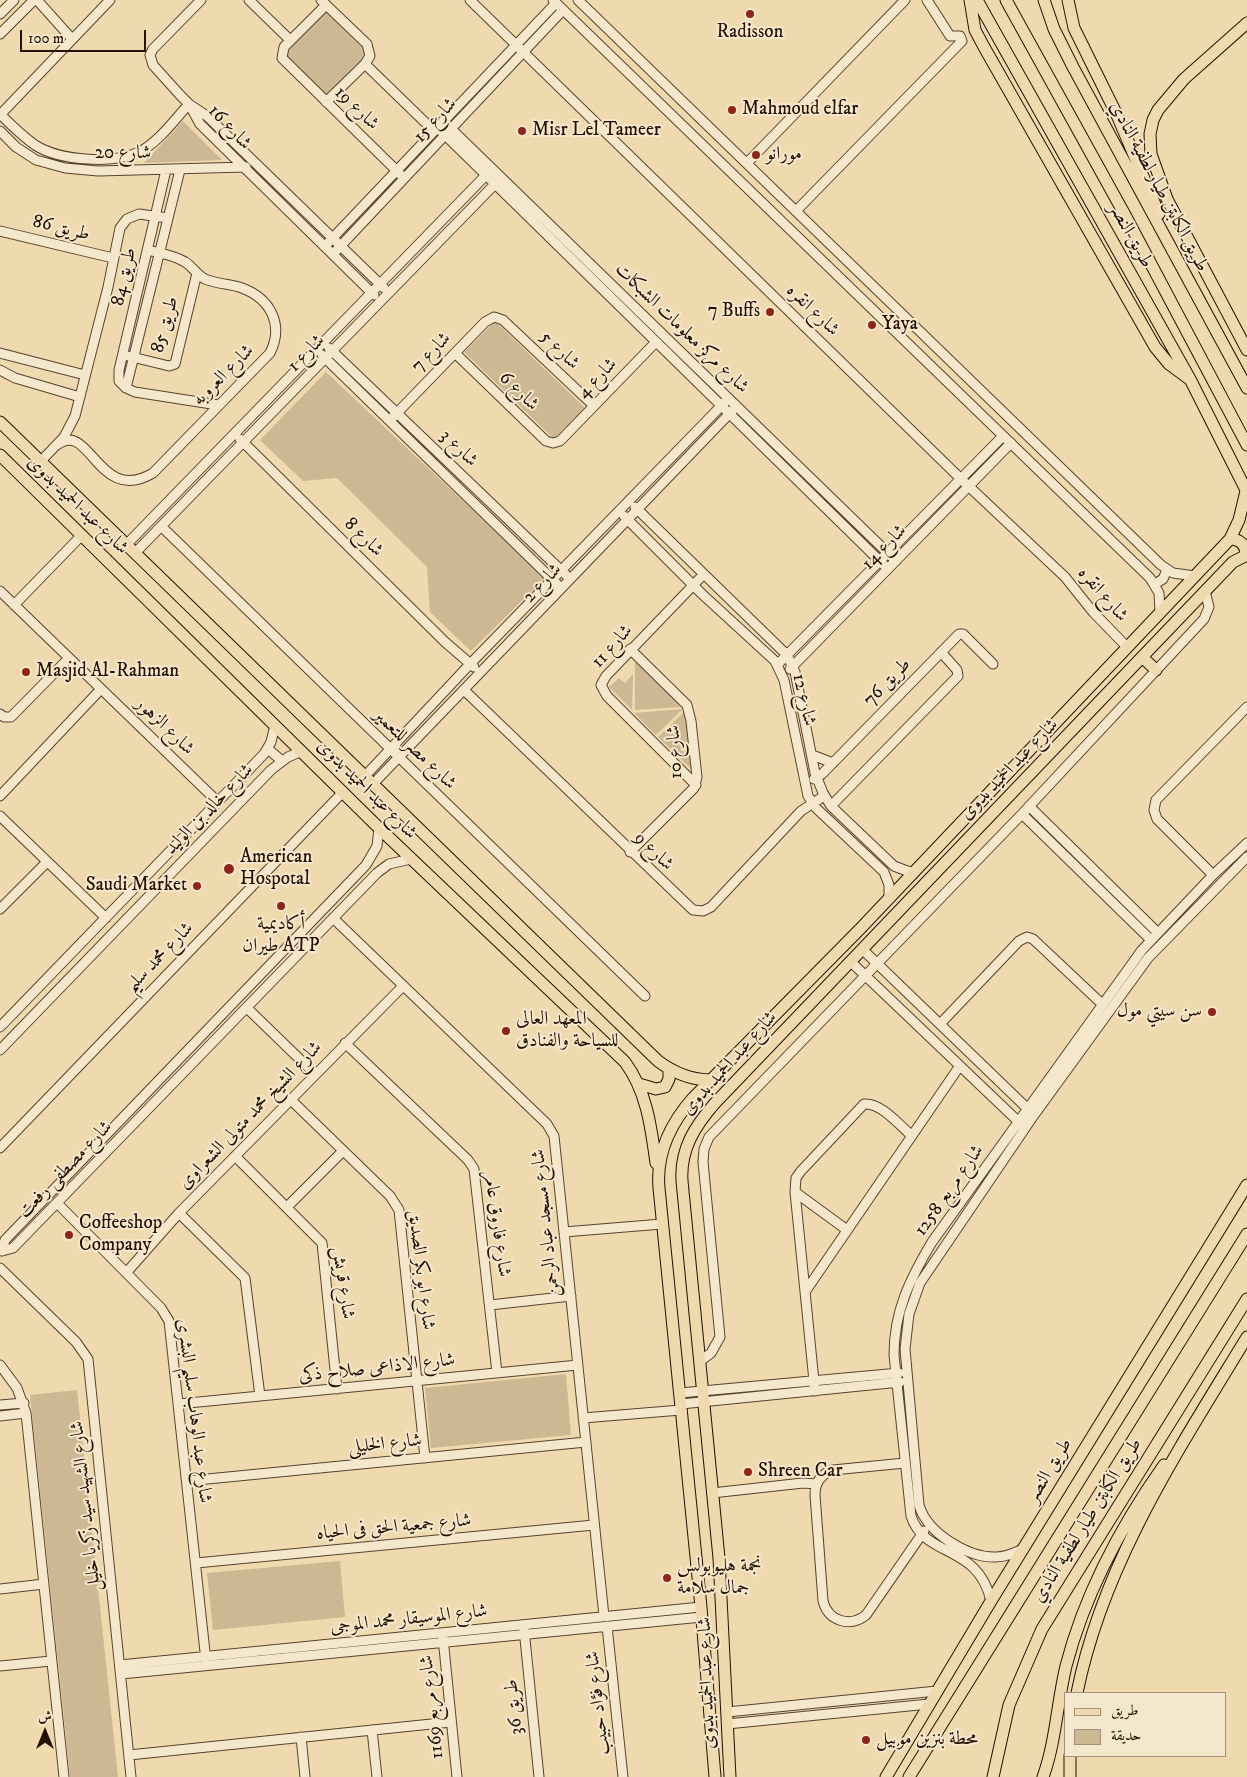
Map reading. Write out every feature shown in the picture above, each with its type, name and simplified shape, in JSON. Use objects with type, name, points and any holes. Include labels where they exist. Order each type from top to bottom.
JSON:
[{"type":"main road","points":[[970,0],[975,30],[1155,347],[1169,364],[1190,379]]},
{"type":"main road","name":"طريق النصر","points":[[977,0],[1190,379],[1247,491]]},
{"type":"main road","name":"طريق النصر","points":[[1006,0],[1125,215],[1247,445]]},
{"type":"main road","name":"طريق الكابتن طيار لطفية النادي","points":[[1044,0],[1054,29],[1073,67],[1247,388]]},
{"type":"main road","points":[[1068,0],[1074,28],[1127,138],[1160,216],[1162,232]]},
{"type":"main road","name":"طريق الكابتن طيار لطفية النادي","points":[[1247,23],[1196,67],[1158,110],[1153,120],[1151,143],[1155,170],[1166,199],[1247,350]]},
{"type":"main road","points":[[1127,138],[1140,146],[1147,147],[1151,143]]},
{"type":"main road","name":"شارع عبد الحميد بدوى","points":[[0,422],[669,1069],[686,1077],[711,1080]]},
{"type":"main road","name":"شارع عبد الحميد بدوى","points":[[0,455],[379,828],[615,1052],[639,1084],[650,1120],[658,1175],[702,1612],[715,1777]]},
{"type":"main road","name":"شارع عبد الحميد بدوى","points":[[658,1175],[662,1151],[671,1130],[684,1108],[915,872],[1230,539],[1239,520],[1247,491]]},
{"type":"main road","points":[[1230,539],[1237,540],[1243,544],[1247,555]]},
{"type":"main road","name":"شارع عبد الحميد بدوى","points":[[730,1777],[722,1600],[682,1181],[682,1163],[692,1132],[715,1103],[1205,591],[1233,562],[1247,555]]},
{"type":"main road","points":[[1142,657],[1156,670]]},
{"type":"main road","points":[[639,1084],[656,1089],[665,1087],[669,1079],[669,1069]]},
{"type":"main road","name":"طريق النصر","points":[[886,1777],[991,1601],[1247,1185]]},
{"type":"main road","points":[[909,1777],[1247,1234]]},
{"type":"main road","name":"طريق الكابتن طيار لطفية النادي","points":[[993,1777],[997,1751],[1009,1705],[1042,1629],[1247,1299]]},
{"type":"main road","points":[[1043,1777],[1053,1744],[1066,1667],[1094,1587],[1117,1542],[1155,1479],[1193,1424],[1247,1337]]},
{"type":"main road","points":[[1077,1692],[1098,1614],[1112,1580],[1193,1424]]},
{"type":"main road","points":[[1070,1757],[1070,1777]]},
{"type":"street","points":[[0,14],[14,0]]},
{"type":"street","points":[[0,34],[35,0],[72,39]]},
{"type":"street","points":[[0,114],[110,0]]},
{"type":"street","points":[[189,104],[153,65],[150,55],[153,49],[200,0]]},
{"type":"street","points":[[249,0],[290,40],[323,2],[367,44],[370,56],[365,64],[326,102]]},
{"type":"street","name":"شارع انقره","points":[[470,0],[961,479],[1066,577],[1093,612],[1127,647]]},
{"type":"street","points":[[578,0],[1167,570],[1180,575],[1195,576]]},
{"type":"street","points":[[747,163],[906,0]]},
{"type":"street","points":[[796,211],[962,40],[960,36],[950,36],[927,0]]},
{"type":"street","points":[[554,1],[1155,584],[1160,597],[1160,613]]},
{"type":"street","name":"شارع 15","points":[[325,246],[516,45],[554,1]]},
{"type":"street","name":"شارع 15","points":[[333,254],[564,10]]},
{"type":"street","name":"شارع 19","points":[[290,40],[282,52],[286,63],[404,178]]},
{"type":"street","name":"شارع مركز معلومات الشبكات","points":[[365,64],[438,126],[448,132],[737,406],[896,561]]},
{"type":"street","name":"شارع 20","points":[[0,114],[17,131],[41,148],[64,155],[98,159],[126,156],[143,150],[154,143],[189,104]]},
{"type":"street","name":"شارع 16","points":[[189,104],[207,116],[389,292]]},
{"type":"street","name":"شارع 16","points":[[189,104],[196,119],[381,301]]},
{"type":"street","name":"شارع 20","points":[[0,132],[24,152],[44,163],[65,168],[98,171],[244,168]]},
{"type":"street","points":[[98,159],[98,171]]},
{"type":"street","points":[[244,168],[249,166],[252,159]]},
{"type":"street","name":"طريق 84","points":[[126,388],[119,381],[123,354],[166,170]]},
{"type":"street","name":"طريق 84","points":[[126,388],[180,170]]},
{"type":"street","name":"شارع 1","points":[[126,545],[489,172]]},
{"type":"street","name":"شارع مركز معلومات الشبكات","points":[[499,181],[656,342],[888,569]]},
{"type":"street","name":"شارع 1","points":[[135,553],[499,181]]},
{"type":"street","points":[[41,461],[57,445],[72,424],[120,228],[123,223],[139,214],[168,218]]},
{"type":"street","name":"طريق 86","points":[[0,231],[113,258]]},
{"type":"street","name":"شارع العروبه","points":[[57,445],[62,441],[76,440],[81,442],[95,462],[108,473],[122,480],[138,480],[153,473],[270,352],[277,336],[277,327],[270,310],[258,297],[242,288],[207,280],[197,274],[182,260],[148,250]]},
{"type":"street","name":"طريق 85","points":[[123,354],[169,366],[175,364],[197,274]]},
{"type":"street","name":"شارع 7","points":[[389,421],[487,320],[497,317],[503,320]]},
{"type":"street","name":"شارع 5","points":[[503,320],[594,406]]},
{"type":"street","name":"شارع 4","points":[[563,438],[656,342]]},
{"type":"street","name":"شارع 3","points":[[323,343],[570,580]]},
{"type":"street","name":"شارع 3","points":[[316,350],[561,589]]},
{"type":"street","points":[[0,353],[85,375]]},
{"type":"street","name":"شارع 6","points":[[455,353],[546,441],[557,443],[563,438]]},
{"type":"street","points":[[0,370],[16,378],[80,397]]},
{"type":"street","points":[[126,388],[146,394],[218,405]]},
{"type":"street","name":"شارع 2","points":[[364,776],[630,502],[728,398]]},
{"type":"street","name":"شارع 2","points":[[373,784],[737,406]]},
{"type":"street","name":"شارع 8","points":[[234,434],[445,642],[480,672]]},
{"type":"street","name":"شارع 14","points":[[777,665],[1003,436]]},
{"type":"street","name":"شارع 14","points":[[783,676],[1011,443]]},
{"type":"street","name":"شارع 12","points":[[630,502],[787,655],[793,666],[817,778],[824,796],[894,866],[907,872],[915,872]]},
{"type":"street","name":"شارع 12","points":[[620,512],[693,585],[761,646],[777,665],[783,676],[804,784],[812,802],[884,872],[890,885],[889,898]]},
{"type":"street","name":"شارع مصر للتعمير","points":[[162,527],[645,996]]},
{"type":"street","points":[[14,605],[82,535]]},
{"type":"street","points":[[1155,584],[1163,579],[1167,570]]},
{"type":"street","name":"شارع 11","points":[[696,785],[603,690],[604,678],[704,574]]},
{"type":"street","name":"شارع الزهور","points":[[0,591],[218,802]]},
{"type":"street","points":[[700,1361],[711,1353],[720,1337],[703,1162],[706,1143],[720,1125],[1022,814],[1204,619],[1209,607],[1205,591]]},
{"type":"street","name":"طريق 76","points":[[804,784],[817,778],[958,634],[962,633],[993,664]]},
{"type":"street","name":"شارع 10","points":[[630,649],[687,705],[691,720],[697,774],[696,785],[630,852]]},
{"type":"street","points":[[832,806],[958,676],[958,671],[941,652]]},
{"type":"street","points":[[0,714],[4,718],[11,717],[69,658]]},
{"type":"street","points":[[0,796],[101,689]]},
{"type":"street","name":"شارع 9","points":[[464,690],[630,852],[687,906],[696,911],[703,911],[711,907],[801,811],[812,802],[824,796]]},
{"type":"street","points":[[1213,875],[1157,819],[1154,806],[1156,800],[1247,707]]},
{"type":"street","name":"شارع خالد بن الوليد","points":[[0,1027],[268,749],[275,725]]},
{"type":"street","points":[[268,749],[282,761]]},
{"type":"street","name":"شارع خالد بن الوليد","points":[[0,1050],[282,761],[302,751]]},
{"type":"street","points":[[812,755],[832,763]]},
{"type":"street","name":"شارع محمد سليم","points":[[0,1148],[343,792]]},
{"type":"street","points":[[1029,806],[1157,932]]},
{"type":"street","points":[[1022,814],[1151,940]]},
{"type":"street","points":[[0,816],[106,918]]},
{"type":"street","name":"شارع مصطفى رفعت","points":[[1,1252],[5,1240],[370,859],[377,846],[379,828]]},
{"type":"street","name":"شارع مربع 1258","points":[[928,1524],[919,1505],[907,1377],[906,1336],[912,1304],[920,1284],[1022,1125],[1122,985],[1151,940],[1213,875],[1247,843]]},
{"type":"street","name":"شارع مربع 1258","points":[[1031,1112],[1102,1004],[1247,856]]},
{"type":"street","points":[[370,859],[378,859],[382,868]]},
{"type":"street","name":"شارع مصطفى رفعت","points":[[1,1252],[13,1248],[382,868],[396,861],[411,859]]},
{"type":"street","points":[[0,909],[47,862]]},
{"type":"street","name":"شارع مسجد عباد الرحمن","points":[[333,918],[550,1128],[555,1140],[604,1616]]},
{"type":"street","points":[[940,1024],[1019,941],[1027,938],[1033,939],[1102,1004]]},
{"type":"street","points":[[862,949],[1031,1112]]},
{"type":"street","points":[[850,961],[1022,1125]]},
{"type":"street","name":"شارع الشيخ محمد متولى الشعراوى","points":[[126,1273],[179,1214],[403,986]]},
{"type":"street","points":[[246,1008],[315,1074]]},
{"type":"street","name":"شارع فاروق عامر","points":[[345,1043],[472,1164],[477,1180],[497,1373]]},
{"type":"street","points":[[805,1292],[959,1067]]},
{"type":"street","name":"شارع ابو بكر الصديق","points":[[290,1099],[390,1196],[399,1210],[425,1458]]},
{"type":"street","points":[[815,1391],[795,1183],[801,1171],[861,1106],[868,1104],[876,1106],[912,1136]]},
{"type":"street","name":"شارع مربع 1258","points":[[922,1535],[912,1516],[895,1378],[894,1330],[900,1303],[912,1276],[932,1242],[1022,1125]]},
{"type":"street","points":[[287,1207],[343,1151]]},
{"type":"street","name":"شارع قريش","points":[[235,1156],[320,1240],[324,1247],[337,1389]]},
{"type":"street","points":[[795,1192],[847,1230]]},
{"type":"street","name":"شارع عبد الوهاب سليم البشرى","points":[[56,1203],[161,1308],[168,1318],[206,1661]]},
{"type":"street","points":[[179,1214],[245,1278],[260,1396]]},
{"type":"street","points":[[564,1232],[662,1224]]},
{"type":"street","points":[[932,1242],[942,1249]]},
{"type":"street","name":"شارع الشهيد سيد زكريا خليل","points":[[0,1268],[76,1342],[88,1359],[131,1777]]},
{"type":"street","points":[[490,1305],[571,1296]]},
{"type":"street","points":[[0,1365],[12,1379],[24,1403],[26,1413],[64,1777]]},
{"type":"street","name":"شارع الاذاعى صلاح ذكى","points":[[178,1404],[578,1365]]},
{"type":"street","points":[[583,1418],[681,1402],[703,1396],[814,1380],[907,1377]]},
{"type":"street","points":[[703,1396],[815,1391],[895,1378]]},
{"type":"street","points":[[0,1405],[24,1403]]},
{"type":"street","points":[[0,1416],[26,1413]]},
{"type":"street","name":"شارع الخليلى","points":[[187,1481],[586,1442]]},
{"type":"street","points":[[905,1463],[833,1470],[823,1475],[817,1484],[814,1494],[823,1601],[830,1614],[837,1620],[852,1622],[866,1615],[928,1524],[937,1532],[976,1555],[998,1557],[1023,1549]]},
{"type":"street","points":[[712,1492],[797,1483],[817,1484]]},
{"type":"street","name":"شارع جمعية الحق فى الحياه","points":[[196,1563],[594,1525]]},
{"type":"street","points":[[922,1535],[972,1564],[985,1581],[991,1601]]},
{"type":"street","points":[[972,1564],[977,1561],[976,1555]]},
{"type":"street","points":[[0,1589],[44,1584]]},
{"type":"street","name":"شارع الموسيقار محمد الموجى","points":[[120,1670],[443,1638],[524,1634],[606,1626],[702,1612]]},
{"type":"street","name":"شارع الموسيقار محمد الموجى","points":[[443,1638],[523,1624],[604,1616],[702,1612]]},
{"type":"street","name":"شارع فؤاد حبيب","points":[[604,1616],[611,1619],[606,1626],[623,1777]]},
{"type":"street","name":"طريق 36","points":[[523,1624],[539,1777]]},
{"type":"street","name":"شارع مربع 1169","points":[[443,1638],[456,1777]]},
{"type":"street","points":[[0,1666],[51,1661]]},
{"type":"street","points":[[727,1718],[937,1691]]},
{"type":"street","points":[[727,1718],[930,1704]]},
{"type":"street","points":[[129,1755],[451,1722]]},
{"type":"street","points":[[372,1730],[377,1777]]},
{"type":"street","points":[[301,1737],[304,1777]]},
{"type":"green space","points":[[326,12],[368,53],[324,98],[284,55]]},
{"type":"green space","points":[[183,121],[222,160],[144,163]]},
{"type":"green space","points":[[495,321],[585,408],[554,439],[464,352]]},
{"type":"green space","points":[[326,372],[545,578],[471,651],[430,612],[427,567],[337,478],[303,481],[260,440]]},
{"type":"green space","points":[[637,662],[676,700],[680,707],[635,710],[635,663]]},
{"type":"green space","points":[[633,674],[632,710],[609,687],[619,678],[625,683]]},
{"type":"green space","points":[[683,709],[656,735],[634,713]]},
{"type":"green space","points":[[685,711],[691,769],[658,737]]},
{"type":"green space","points":[[566,1374],[571,1435],[431,1448],[425,1388]]},
{"type":"green space","points":[[77,1390],[118,1777],[70,1777],[30,1395]]},
{"type":"green space","points":[[340,1561],[345,1617],[213,1630],[207,1573]]},
{"type":"place","name":"Radisson","points":[[750,14]]},
{"type":"place","name":"Mahmoud elfar","points":[[732,110]]},
{"type":"place","name":"Misr Lel Tameer","points":[[522,131]]},
{"type":"place","name":"مورانو","points":[[756,155]]},
{"type":"place","name":"7 Buffs","points":[[770,312]]},
{"type":"place","name":"Yaya","points":[[872,325]]},
{"type":"place","name":"Masjid Al-Rahman","points":[[26,672]]},
{"type":"place","name":"American Hospotal","points":[[229,869]]},
{"type":"place","name":"Saudi Market","points":[[197,886]]},
{"type":"place","name":"أكاديمية طيران ATP","points":[[281,906]]},
{"type":"place","name":"سن سيتي مول","points":[[1212,1012]]},
{"type":"place","name":"المعهد العالى للسياحة والفنادق","points":[[506,1031]]},
{"type":"place","name":"Coffeeshop Company","points":[[69,1235]]},
{"type":"place","name":"Shreen Car","points":[[748,1472]]},
{"type":"place","name":"نجمة هليوبولس جمال سلامة","points":[[667,1578]]},
{"type":"place","name":"محطة بنزين موبيل","points":[[866,1740]]}]
